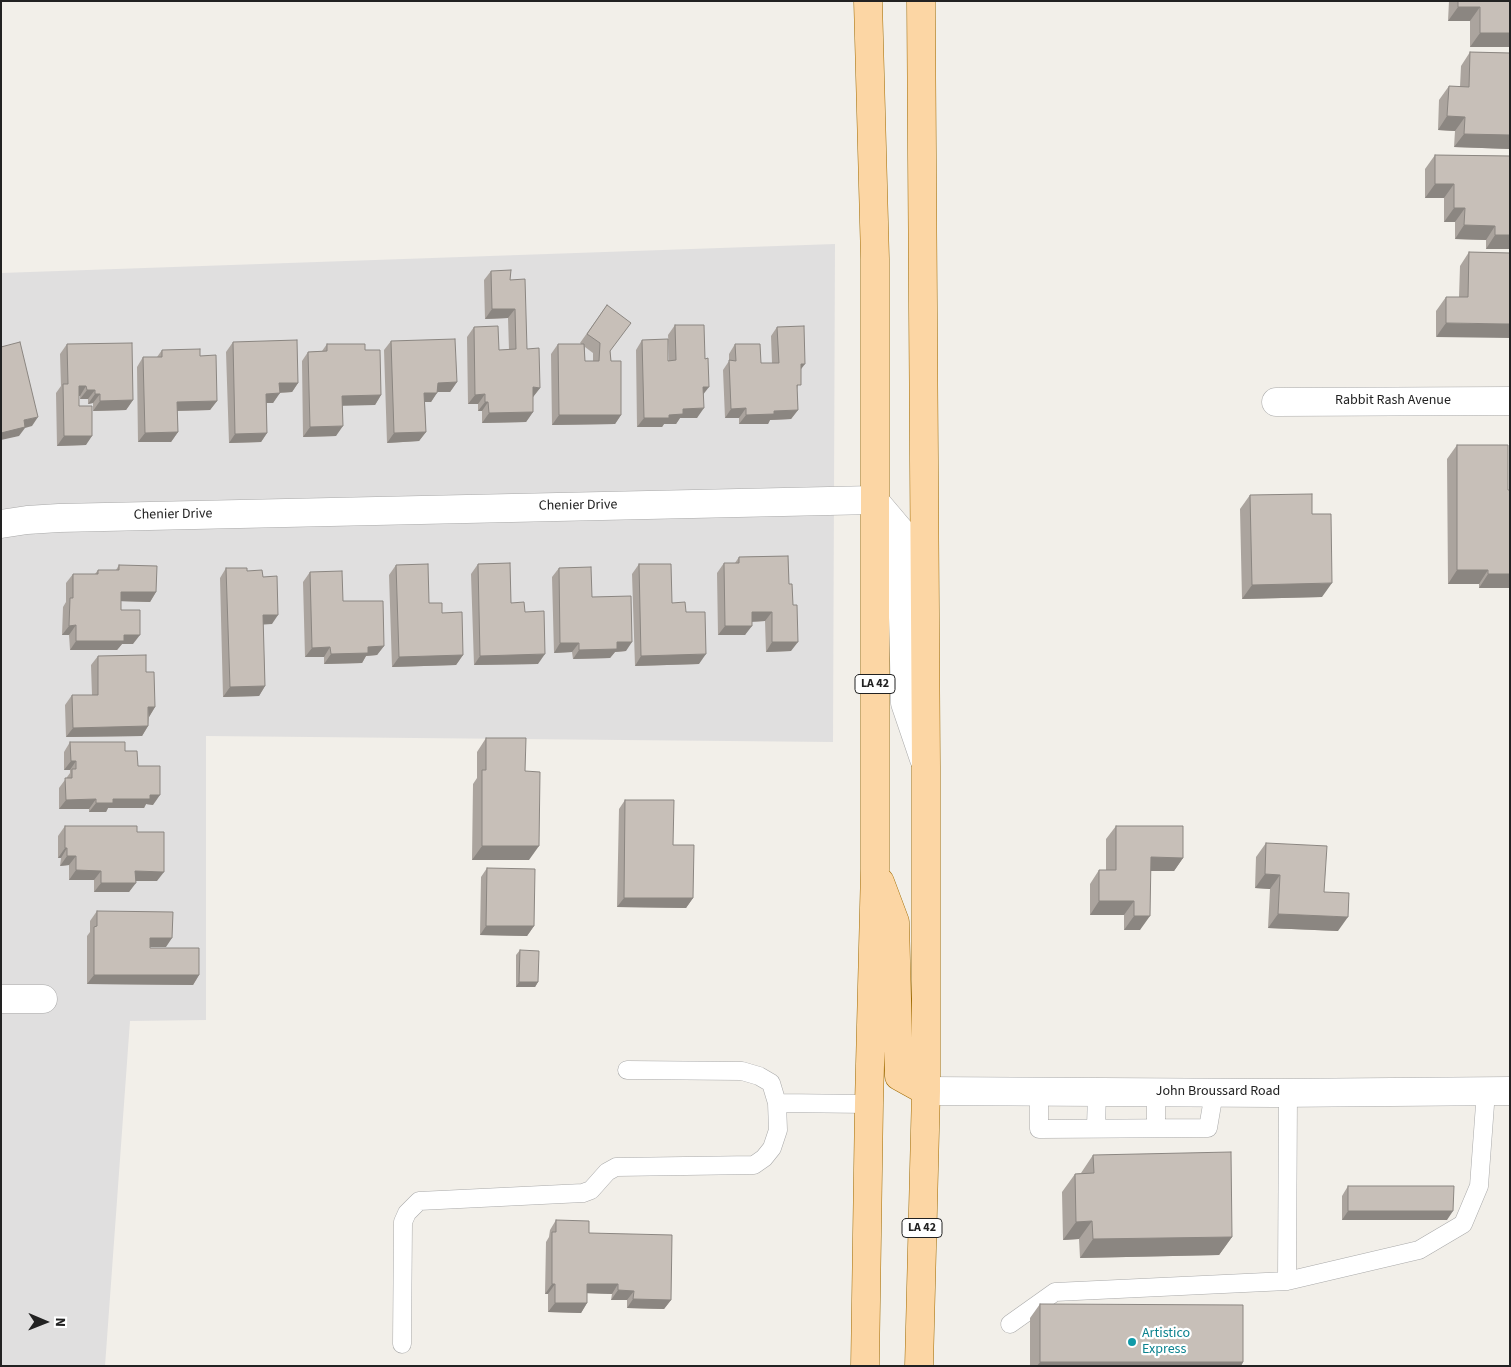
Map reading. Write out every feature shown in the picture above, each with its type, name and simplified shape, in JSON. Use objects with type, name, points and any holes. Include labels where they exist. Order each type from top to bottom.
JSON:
[{"type":"main road","name":"LA 42","points":[[865,1366],[869,1104],[876,869],[875,259],[868,1]]},
{"type":"main road","name":"LA 42","points":[[919,1366],[926,1091],[921,1]]},
{"type":"main road","points":[[876,869],[895,922],[899,1076],[926,1091]]},
{"type":"street","name":"Rabbit Rash Avenue","points":[[1276,402],[1510,401]]},
{"type":"street","name":"Chenier Drive","points":[[1,524],[59,518],[874,500]]},
{"type":"street","points":[[874,500],[901,532],[905,703],[926,766]]},
{"type":"street","points":[[1,999],[42,999]]},
{"type":"street","name":"John Broussard Road","points":[[926,1091],[1498,1091]]},
{"type":"lane","points":[[402,1344],[403,1222],[407,1213],[419,1201],[583,1193],[591,1190],[607,1172],[616,1167],[754,1165],[764,1158],[772,1148],[778,1130],[777,1103],[771,1083],[759,1076],[742,1071],[627,1070]]},
{"type":"lane","points":[[1010,1324],[1055,1292],[1287,1281],[1420,1250],[1464,1224],[1479,1186],[1498,1091]]},
{"type":"lane","points":[[1039,1092],[1039,1129],[1208,1128],[1214,1092]]},
{"type":"lane","points":[[1096,1092],[1096,1128]]},
{"type":"lane","points":[[1156,1092],[1156,1128]]},
{"type":"lane","points":[[1287,1281],[1288,1092]]},
{"type":"lane","points":[[777,1103],[869,1104]]},
{"type":"shaded area","points":[[835,244],[833,742],[206,736],[206,1020],[130,1021],[105,1366],[1,1366],[1,273]]},
{"type":"building","points":[[1458,1],[1510,1],[1510,33],[1480,33],[1480,7],[1458,7]]},
{"type":"building","points":[[1470,52],[1510,53],[1510,135],[1464,134],[1465,117],[1447,116],[1449,86],[1469,87]]},
{"type":"building","points":[[1435,155],[1510,156],[1510,235],[1495,235],[1495,226],[1464,225],[1465,208],[1454,208],[1454,184],[1435,184]]},
{"type":"building","points":[[1469,252],[1510,253],[1510,324],[1446,323],[1446,297],[1468,297]]},
{"type":"building","points":[[511,270],[510,280],[525,279],[527,349],[539,348],[540,388],[533,387],[533,412],[489,413],[488,402],[485,402],[485,394],[475,395],[474,327],[498,326],[499,350],[516,349],[515,309],[492,309],[491,271]]},
{"type":"building","points":[[607,305],[631,323],[610,351],[611,361],[621,361],[621,415],[559,415],[558,344],[584,344],[585,361],[599,361],[600,343],[587,334]]},
{"type":"building","points":[[675,325],[704,325],[705,359],[708,358],[709,387],[703,387],[704,408],[683,409],[683,414],[669,415],[669,418],[644,418],[642,340],[668,339],[668,361],[676,360]]},
{"type":"building","points":[[804,326],[805,364],[801,364],[801,385],[797,385],[798,410],[774,411],[774,414],[746,415],[746,408],[731,409],[729,360],[736,361],[735,344],[760,344],[761,363],[779,363],[777,327]]},
{"type":"building","points":[[455,339],[457,382],[438,383],[437,393],[424,393],[426,432],[394,433],[391,341]]},
{"type":"building","points":[[297,340],[298,383],[279,383],[280,393],[266,394],[267,433],[235,434],[233,342]]},
{"type":"building","points":[[20,342],[38,417],[24,420],[25,427],[1,433],[1,347]]},
{"type":"building","points":[[132,343],[133,400],[100,401],[100,394],[95,394],[95,390],[87,390],[86,386],[79,386],[79,406],[92,406],[92,436],[64,436],[63,384],[68,384],[67,344]]},
{"type":"building","points":[[327,344],[365,344],[365,350],[380,350],[381,395],[342,396],[343,426],[310,427],[308,352],[327,351]]},
{"type":"building","points":[[200,349],[200,356],[216,355],[217,401],[177,402],[178,432],[145,433],[143,357],[162,357],[162,350]]},
{"type":"building","points":[[1457,445],[1508,445],[1510,574],[1488,574],[1488,570],[1457,570]]},
{"type":"building","points":[[1312,494],[1312,514],[1331,514],[1332,583],[1252,585],[1250,495]]},
{"type":"building","points":[[788,556],[789,584],[792,584],[793,605],[797,605],[798,642],[772,642],[772,612],[752,612],[752,626],[725,626],[724,563],[739,563],[739,557]]},
{"type":"building","points":[[510,563],[511,603],[524,602],[525,612],[544,611],[545,654],[480,656],[478,564]]},
{"type":"building","points":[[428,564],[429,603],[442,603],[442,613],[462,612],[463,655],[399,657],[396,565]]},
{"type":"building","points":[[639,564],[671,564],[672,603],[685,602],[686,612],[705,612],[706,654],[641,656]]},
{"type":"building","points":[[119,565],[157,566],[156,592],[121,592],[121,610],[140,610],[140,635],[124,635],[124,641],[76,641],[76,625],[69,626],[70,598],[73,598],[73,574],[98,574],[98,570],[119,570]]},
{"type":"building","points":[[591,567],[592,597],[631,596],[632,642],[617,642],[617,649],[579,650],[579,643],[560,643],[559,568]]},
{"type":"building","points":[[226,568],[247,568],[247,571],[262,570],[263,577],[277,576],[278,615],[263,615],[265,686],[230,687]]},
{"type":"building","points":[[342,571],[343,601],[383,601],[384,646],[368,647],[368,653],[331,654],[330,647],[312,648],[310,572]]},
{"type":"building","points":[[146,655],[146,672],[154,672],[155,707],[148,707],[148,726],[73,728],[72,695],[98,695],[98,656]]},
{"type":"building","points":[[486,738],[526,738],[525,771],[540,772],[539,846],[482,846],[482,770],[486,770]]},
{"type":"building","points":[[70,742],[125,742],[125,751],[137,751],[138,766],[160,766],[160,795],[150,795],[150,799],[113,799],[113,803],[96,803],[96,799],[66,800],[65,778],[72,778],[72,769],[76,769],[76,761],[71,761]]},
{"type":"building","points":[[625,800],[674,800],[673,845],[694,845],[693,898],[624,898]]},
{"type":"building","points":[[65,826],[137,826],[137,832],[164,832],[164,872],[135,871],[136,883],[101,883],[101,871],[76,870],[76,856],[67,856]]},
{"type":"building","points":[[1116,826],[1183,826],[1183,858],[1151,857],[1150,916],[1134,916],[1134,901],[1099,901],[1099,870],[1116,870]]},
{"type":"building","points":[[1266,843],[1327,846],[1324,892],[1349,893],[1348,917],[1278,914],[1280,875],[1265,874]]},
{"type":"building","points":[[487,868],[535,869],[534,926],[486,926]]},
{"type":"building","points":[[97,911],[173,912],[172,938],[150,938],[150,948],[199,948],[199,975],[94,975],[94,927],[97,926]]},
{"type":"building","points":[[520,950],[539,951],[538,982],[519,982]]},
{"type":"building","points":[[1231,1152],[1232,1237],[1093,1239],[1092,1221],[1076,1222],[1075,1174],[1094,1173],[1093,1155]]},
{"type":"building","points":[[1348,1186],[1454,1186],[1453,1211],[1348,1211]]},
{"type":"building","points":[[556,1220],[589,1221],[589,1233],[672,1235],[671,1300],[633,1299],[634,1291],[618,1290],[618,1284],[587,1284],[587,1303],[555,1303],[555,1284],[552,1284],[552,1232],[556,1232]]},
{"type":"building","name":"Artistico Express","points":[[1040,1304],[1243,1305],[1243,1362],[1040,1362]]},
{"type":"place","name":"Artistico Express","points":[[1132,1342]]}]
